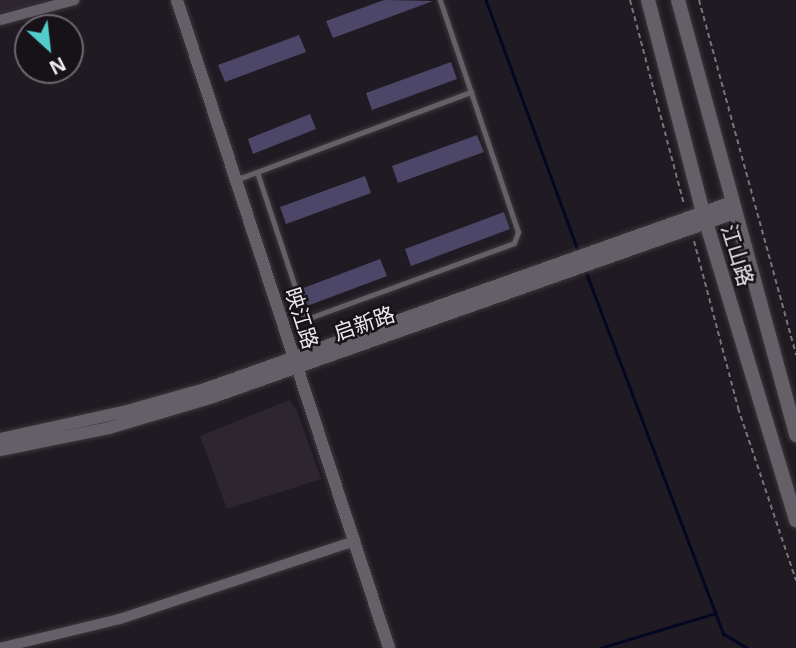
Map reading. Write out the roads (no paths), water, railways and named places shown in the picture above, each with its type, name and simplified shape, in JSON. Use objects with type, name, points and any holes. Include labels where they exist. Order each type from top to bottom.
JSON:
[{"type":"main road","name":"江山路","points":[[648,0],[705,217],[796,520]]},
{"type":"main road","name":"江山路","points":[[678,0],[796,435]]},
{"type":"street","points":[[0,20],[74,0]]},
{"type":"street","name":"映江路","points":[[177,0],[389,648]]},
{"type":"street","name":"启新路","points":[[0,450],[136,422],[297,362],[733,208]]},
{"type":"street","name":"启新路","points":[[0,439],[162,402],[297,362]]},
{"type":"street","points":[[0,648],[120,619],[355,541]]},
{"type":"lane","points":[[257,172],[305,317],[498,251],[514,243],[518,232],[440,0]]},
{"type":"lane","points":[[236,179],[471,92]]},
{"type":"waterway","points":[[486,0],[579,253]]},
{"type":"waterway","points":[[585,269],[724,634],[747,648]]},
{"type":"waterway","points":[[600,648],[716,613]]}]
